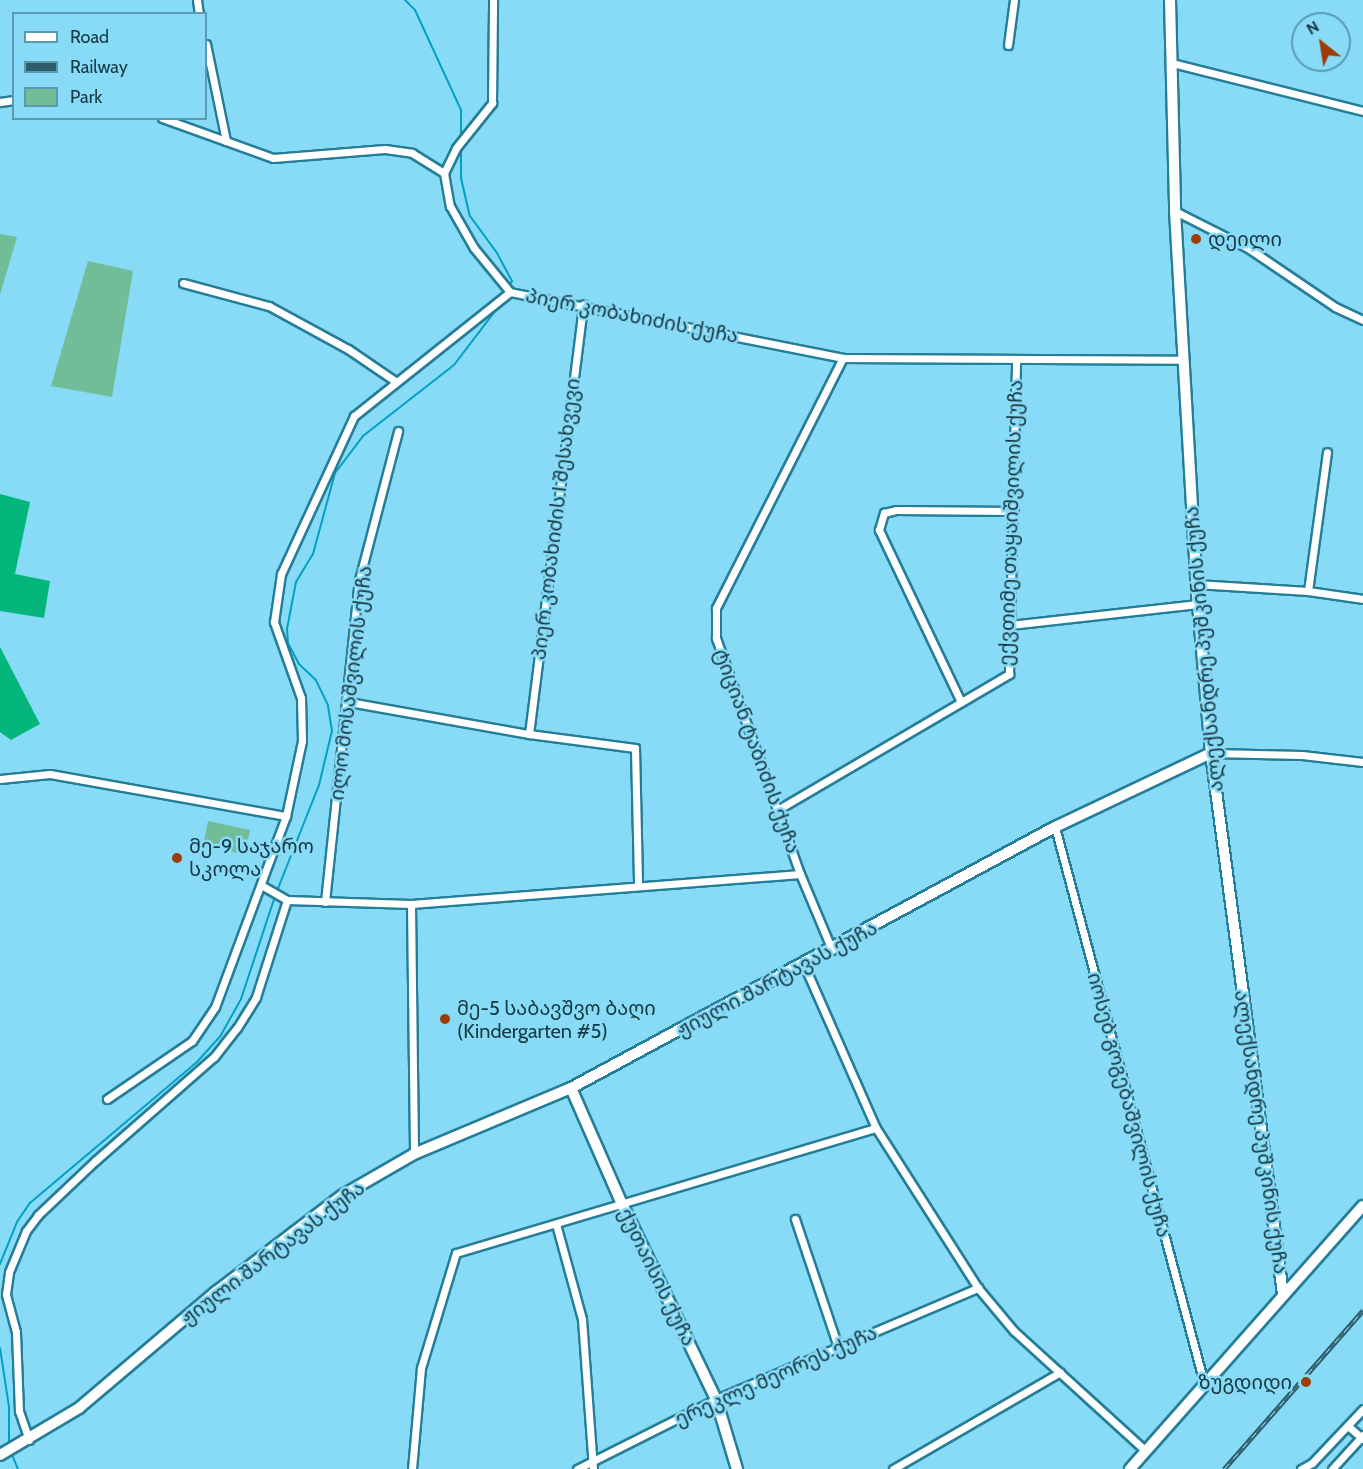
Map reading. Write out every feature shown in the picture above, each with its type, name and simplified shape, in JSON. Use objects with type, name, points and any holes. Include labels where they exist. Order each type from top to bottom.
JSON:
[{"type":"street","points":[[493,0],[492,103],[456,148],[444,173],[450,206],[474,249],[510,292]]},
{"type":"street","points":[[1008,45],[1014,0]]},
{"type":"street","name":"ალექსანდრე პუშკინის ქუჩა","points":[[1170,0],[1175,210],[1196,584],[1211,753],[1283,1294]]},
{"type":"street","points":[[207,49],[226,141]]},
{"type":"street","points":[[1172,63],[1363,111]]},
{"type":"street","points":[[168,120],[273,158],[385,149],[412,153],[444,173]]},
{"type":"street","points":[[1175,210],[1248,248],[1335,307],[1363,320]]},
{"type":"street","points":[[183,283],[269,306],[348,349],[395,381]]},
{"type":"street","name":"პიერ კობახიძის ქუჩა","points":[[107,1099],[192,1041],[215,1007],[286,816],[302,741],[301,698],[274,622],[281,574],[354,416],[395,381],[431,359],[510,292],[583,304],[843,358],[1182,360]]},
{"type":"street","name":"პიერ კობახიძის I შესახვევი","points":[[529,734],[583,304]]},
{"type":"street","name":"ტიციან ტაბიძის ქუჩა","points":[[832,950],[800,874],[779,809],[716,638],[716,608],[843,358]]},
{"type":"street","name":"ექვთიმე თაყაიშვილის ქუჩა","points":[[779,809],[1009,674],[1016,360]]},
{"type":"street","name":"ილო მოსაშვილის ქუჩა","points":[[325,902],[349,702],[359,580],[398,431]]},
{"type":"street","points":[[1308,591],[1327,452]]},
{"type":"street","points":[[962,702],[879,530],[884,513],[896,510],[1014,511]]},
{"type":"street","points":[[1196,584],[1308,591],[1363,599]]},
{"type":"street","points":[[1010,625],[1198,604]]},
{"type":"street","points":[[349,702],[529,734],[635,748],[638,884]]},
{"type":"street","name":"ჟიული შარტავას ქუჩა","points":[[0,1455],[79,1408],[216,1293],[343,1195],[414,1154],[571,1088],[832,950],[1055,827],[1211,753],[1302,755],[1363,762]]},
{"type":"street","points":[[0,779],[50,774],[286,816]]},
{"type":"street","name":"იოსებ გოგებაშვილის ქუჩა","points":[[1055,827],[1204,1383]]},
{"type":"street","points":[[261,885],[286,900],[411,903],[638,884],[800,874]]},
{"type":"street","points":[[25,1442],[19,1411],[16,1332],[6,1294],[9,1272],[26,1232],[38,1215],[95,1161],[214,1057],[237,1028],[256,997],[286,900]]},
{"type":"street","points":[[411,903],[414,1154]]},
{"type":"street","points":[[804,965],[876,1128],[978,1288],[1014,1331],[1146,1451]]},
{"type":"street","name":"ქუთაისის ქუჩა","points":[[571,1088],[622,1204],[716,1399],[737,1469]]},
{"type":"street","points":[[412,1469],[421,1368],[453,1258],[461,1250],[556,1224],[876,1128]]},
{"type":"street","points":[[1130,1469],[1363,1206]]},
{"type":"street","points":[[795,1219],[838,1347]]},
{"type":"street","points":[[556,1224],[582,1319],[593,1466]]},
{"type":"street","name":"ერეკლე მეორეს ქუჩა","points":[[577,1469],[593,1466],[716,1399],[978,1288]]},
{"type":"street","points":[[892,1469],[1060,1372]]},
{"type":"street","points":[[1301,1469],[1363,1410]]},
{"type":"street","points":[[1332,1469],[1362,1437],[1348,1426]]},
{"type":"green space","points":[[0,234],[17,237],[0,295]]},
{"type":"green space","points":[[88,261],[133,271],[112,397],[51,386]]},
{"type":"green space","points":[[0,494],[30,502],[15,574],[50,581],[44,618],[0,611]]},
{"type":"green space","points":[[0,647],[40,724],[11,740],[0,732]]},
{"type":"green space","points":[[208,821],[250,830],[245,854],[203,845]]},
{"type":"waterway","points":[[405,0],[415,10],[461,110],[461,139]]},
{"type":"waterway","points":[[461,144],[461,178],[470,216],[497,253],[512,281],[509,286]]},
{"type":"waterway","points":[[277,891],[319,785],[332,731],[328,705],[316,680],[299,664],[288,643],[287,629],[296,582],[313,554],[335,473],[363,436],[454,365],[502,302]]},
{"type":"waterway","points":[[0,1264],[17,1222],[30,1203],[197,1062],[221,1035],[241,999],[275,896]]},
{"type":"waterway","points":[[0,1348],[9,1407],[9,1444]]},
{"type":"waterway","points":[[11,1452],[18,1469]]},
{"type":"railway","points":[[1224,1469],[1363,1310]]},
{"type":"place","name":"დეილი","points":[[1196,239]]},
{"type":"place","name":"მე-9 საჯარო სკოლა","points":[[177,858]]},
{"type":"place","name":"მე-5 საბავშვო ბაღი (Kindergarten #5)","points":[[445,1019]]},
{"type":"place","name":"ზუგდიდი","points":[[1306,1382]]}]
